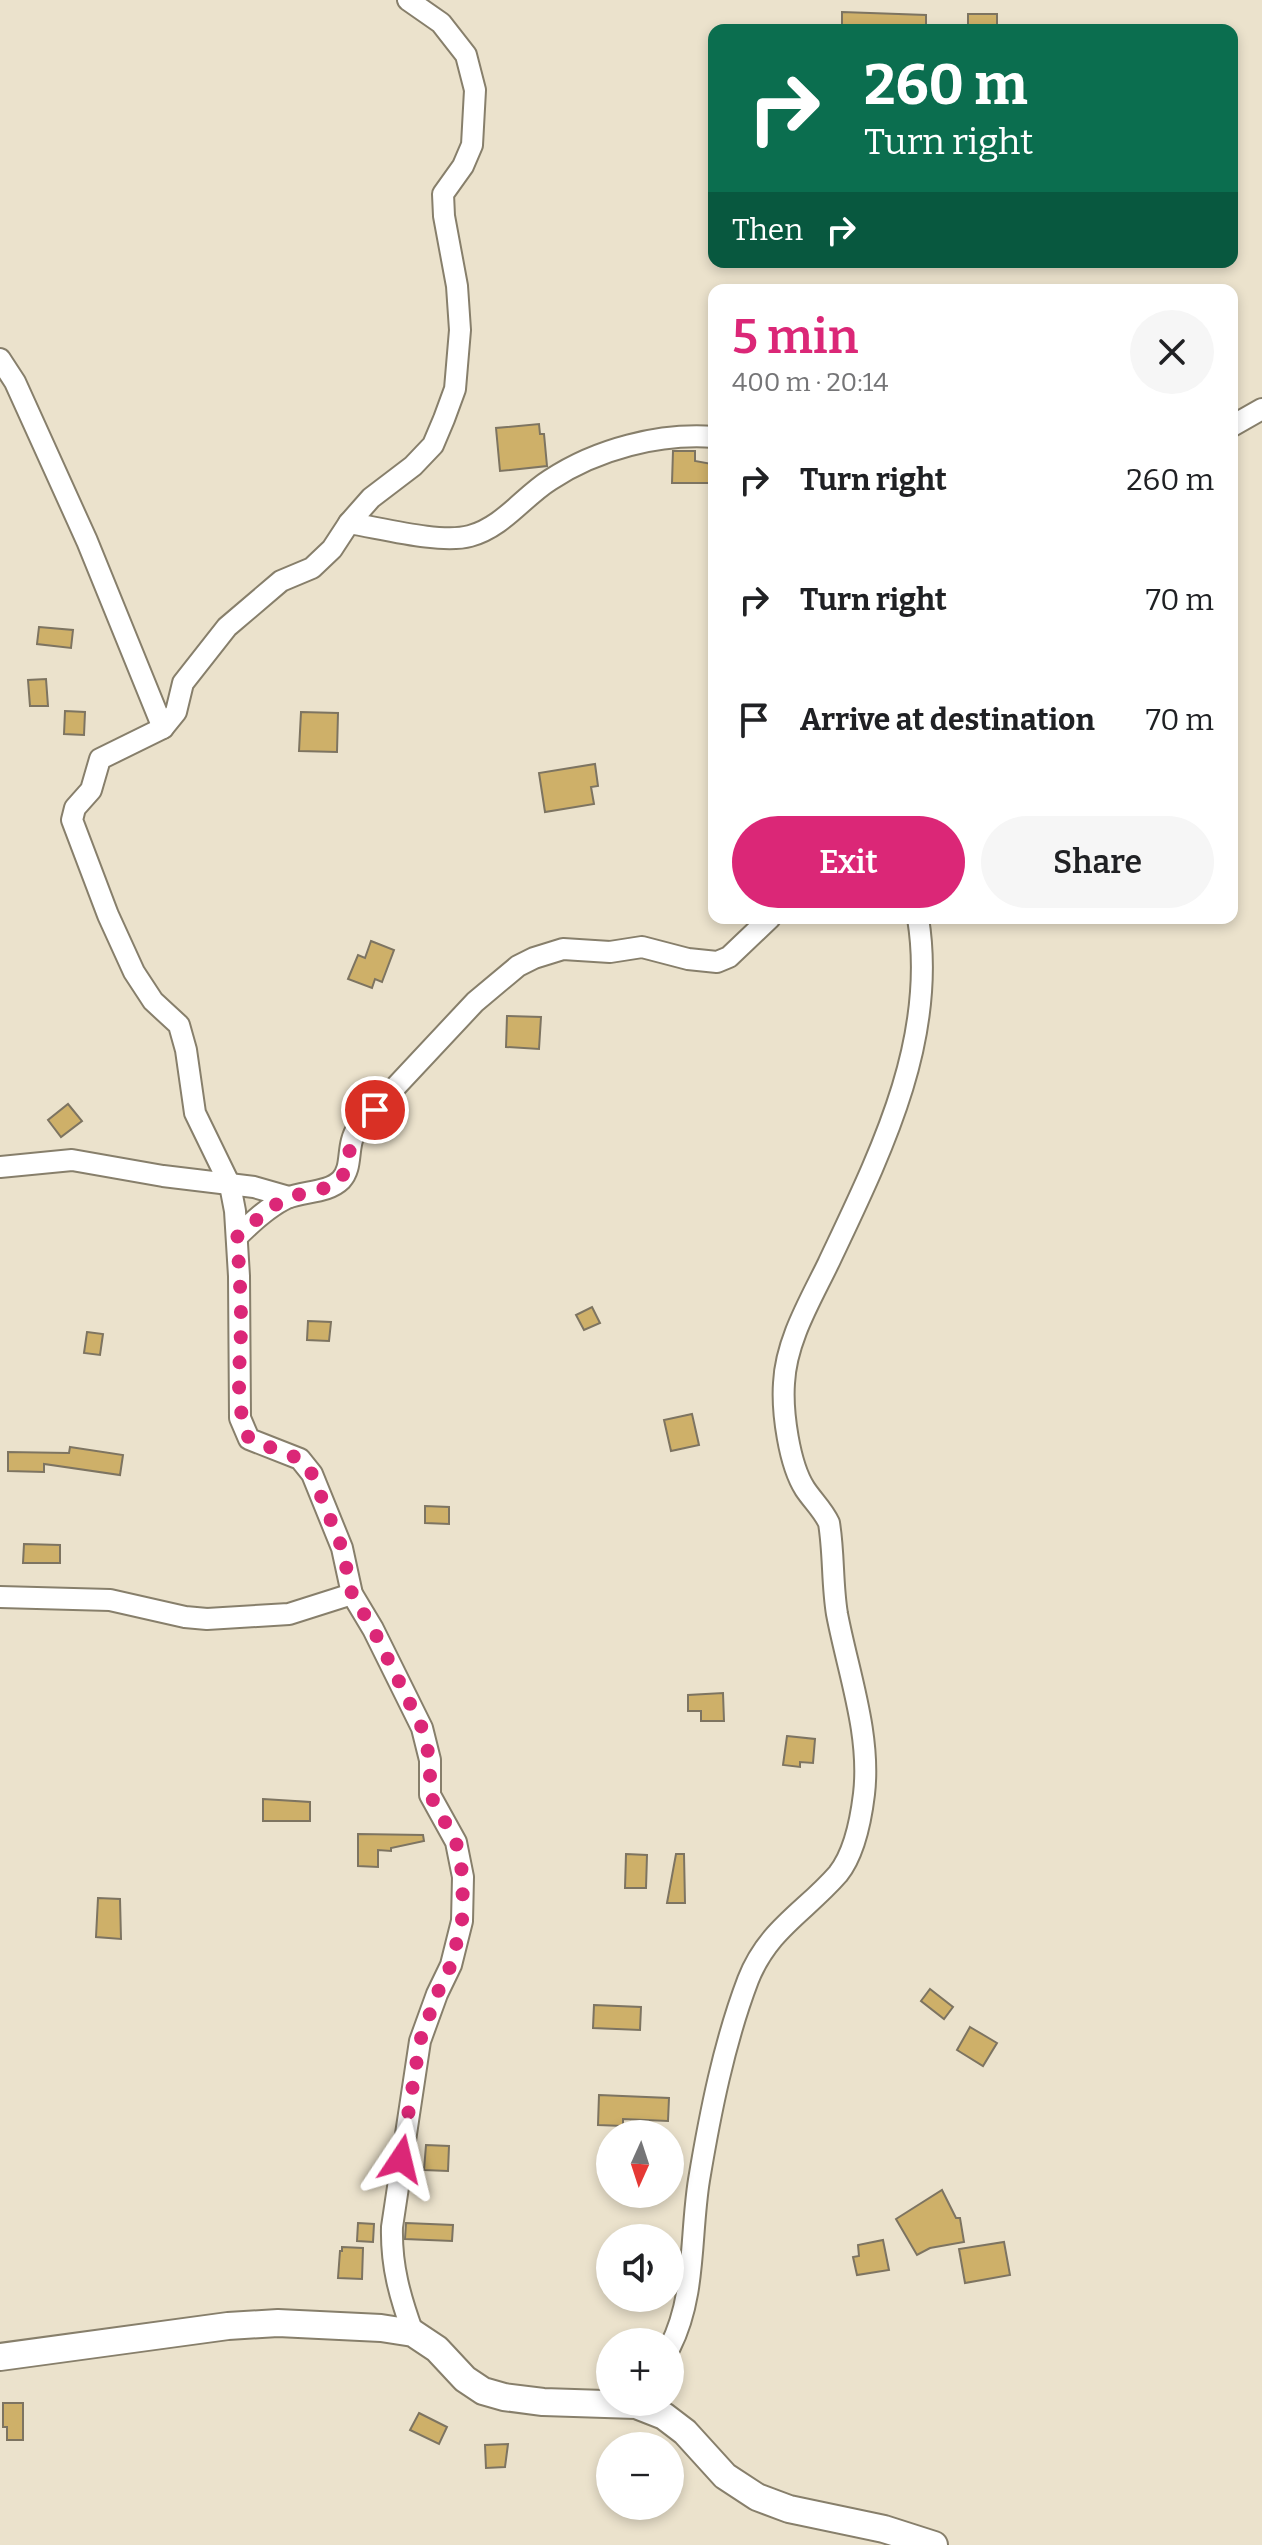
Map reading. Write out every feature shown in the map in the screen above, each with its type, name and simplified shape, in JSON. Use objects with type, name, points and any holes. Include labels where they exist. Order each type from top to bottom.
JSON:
[{"type":"street","points":[[408,0],[441,23],[466,55],[475,90],[472,145],[463,166],[443,194],[457,286],[460,330],[455,389],[433,445],[413,466],[371,498],[332,549],[312,568],[281,581],[227,627],[183,683],[176,712],[163,728],[100,759],[91,790],[75,808],[72,820],[108,915],[134,972],[153,1001],[179,1025],[186,1050],[195,1113],[230,1185],[237,1237],[241,1323],[240,1418],[249,1439],[300,1459],[312,1474],[342,1548],[352,1594],[373,1629],[422,1728],[430,1760],[430,1795],[456,1842],[463,1877],[462,1921],[451,1965],[420,2041],[392,2227],[391,2256],[398,2290],[413,2333]]},
{"type":"street","points":[[0,359],[15,382],[87,541],[163,728]]},
{"type":"street","points":[[1238,423],[1262,409]]},
{"type":"street","points":[[349,523],[423,535],[468,536],[503,519],[550,480],[576,466],[654,439],[708,437]]},
{"type":"street","points":[[237,1237],[270,1208],[289,1197],[339,1182],[349,1164],[350,1139],[358,1127],[475,1002],[518,966],[563,949],[610,952],[642,947],[688,959],[717,962],[729,957],[764,924]]},
{"type":"street","points":[[678,2328],[685,2309],[699,2182],[710,2121],[749,1977],[786,1921],[839,1873],[849,1853],[864,1794],[865,1763],[837,1611],[829,1523],[824,1511],[804,1488],[796,1468],[789,1439],[784,1384],[792,1342],[896,1107],[914,1050],[923,987],[919,924]]},
{"type":"street","points":[[0,1167],[72,1160],[271,1190],[289,1197]]},
{"type":"street","points":[[0,1597],[110,1600],[207,1619],[289,1614],[352,1594]]},
{"type":"street","points":[[0,2357],[228,2326],[278,2323],[368,2327],[413,2333],[437,2349],[465,2379],[483,2391],[543,2402],[596,2403]]},
{"type":"street","points":[[664,2416],[685,2432],[725,2476],[757,2497],[789,2509],[884,2529],[934,2545]]},
{"type":"building","points":[[842,12],[926,15],[926,24],[842,24]]},
{"type":"building","points":[[968,14],[997,14],[997,24],[968,24]]},
{"type":"building","points":[[539,424],[540,434],[544,434],[547,466],[500,471],[496,428]]},
{"type":"building","points":[[673,451],[695,451],[695,461],[708,463],[708,483],[672,483]]},
{"type":"building","points":[[39,627],[73,630],[71,648],[37,644]]},
{"type":"building","points":[[46,679],[48,706],[30,706],[28,680]]},
{"type":"building","points":[[65,711],[85,712],[84,735],[64,734]]},
{"type":"building","points":[[301,712],[338,713],[337,752],[299,751]]},
{"type":"building","points":[[595,764],[598,786],[591,787],[594,804],[545,812],[539,773]]},
{"type":"building","points":[[371,941],[394,950],[382,982],[375,979],[372,988],[348,979],[358,955],[365,958]]},
{"type":"building","points":[[507,1016],[541,1017],[539,1049],[506,1047]]},
{"type":"building","points":[[68,1104],[82,1121],[61,1137],[48,1120]]},
{"type":"building","points":[[592,1307],[600,1323],[584,1330],[576,1315]]},
{"type":"building","points":[[308,1321],[331,1322],[329,1341],[307,1340]]},
{"type":"building","points":[[87,1332],[103,1334],[100,1355],[84,1353]]},
{"type":"building","points":[[692,1414],[699,1445],[671,1451],[664,1420]]},
{"type":"building","points":[[70,1447],[123,1455],[120,1475],[44,1464],[44,1472],[8,1471],[8,1452],[69,1453]]},
{"type":"building","points":[[425,1506],[449,1507],[449,1524],[425,1523]]},
{"type":"building","points":[[24,1544],[60,1545],[60,1563],[23,1563]]},
{"type":"building","points":[[723,1693],[724,1721],[701,1721],[701,1711],[688,1711],[688,1695]]},
{"type":"building","points":[[787,1736],[815,1739],[813,1763],[800,1762],[800,1767],[783,1765]]},
{"type":"building","points":[[263,1799],[310,1802],[310,1821],[263,1821]]},
{"type":"building","points":[[358,1834],[423,1835],[424,1841],[391,1848],[391,1851],[378,1850],[378,1867],[358,1866]]},
{"type":"building","points":[[626,1854],[647,1855],[646,1888],[625,1888]]},
{"type":"building","points":[[676,1854],[684,1854],[685,1903],[667,1903]]},
{"type":"building","points":[[98,1898],[120,1899],[121,1939],[96,1937]]},
{"type":"building","points":[[930,1989],[953,2007],[944,2019],[921,2001]]},
{"type":"building","points":[[594,2005],[641,2007],[640,2030],[593,2028]]},
{"type":"building","points":[[970,2027],[997,2043],[983,2066],[957,2050]]},
{"type":"building","points":[[599,2095],[669,2098],[668,2120],[598,2120]]},
{"type":"building","points":[[426,2145],[449,2146],[448,2171],[424,2170]]},
{"type":"building","points":[[942,2190],[956,2218],[960,2218],[964,2242],[930,2248],[917,2255],[896,2219]]},
{"type":"building","points":[[358,2223],[374,2224],[373,2242],[357,2241]]},
{"type":"building","points":[[406,2223],[453,2225],[452,2241],[405,2239]]},
{"type":"building","points":[[883,2240],[889,2270],[857,2275],[853,2257],[859,2256],[858,2245]]},
{"type":"building","points":[[1004,2242],[1010,2275],[965,2283],[959,2249]]},
{"type":"building","points":[[342,2247],[363,2248],[362,2279],[338,2278]]},
{"type":"building","points":[[3,2403],[23,2403],[23,2440],[7,2440],[7,2427],[3,2427]]},
{"type":"building","points":[[419,2413],[447,2427],[439,2444],[410,2430]]},
{"type":"building","points":[[508,2444],[505,2467],[486,2468],[485,2445]]},
{"type":"route","points":[[375,1110],[350,1139],[349,1164],[339,1182],[289,1197],[254,1220],[237,1237],[241,1323],[239,1386],[240,1418],[249,1439],[300,1459],[312,1474],[342,1548],[352,1594],[389,1658],[422,1728],[430,1760],[430,1795],[456,1842],[463,1877],[462,1921],[451,1965],[420,2041],[401,2159]]}]
